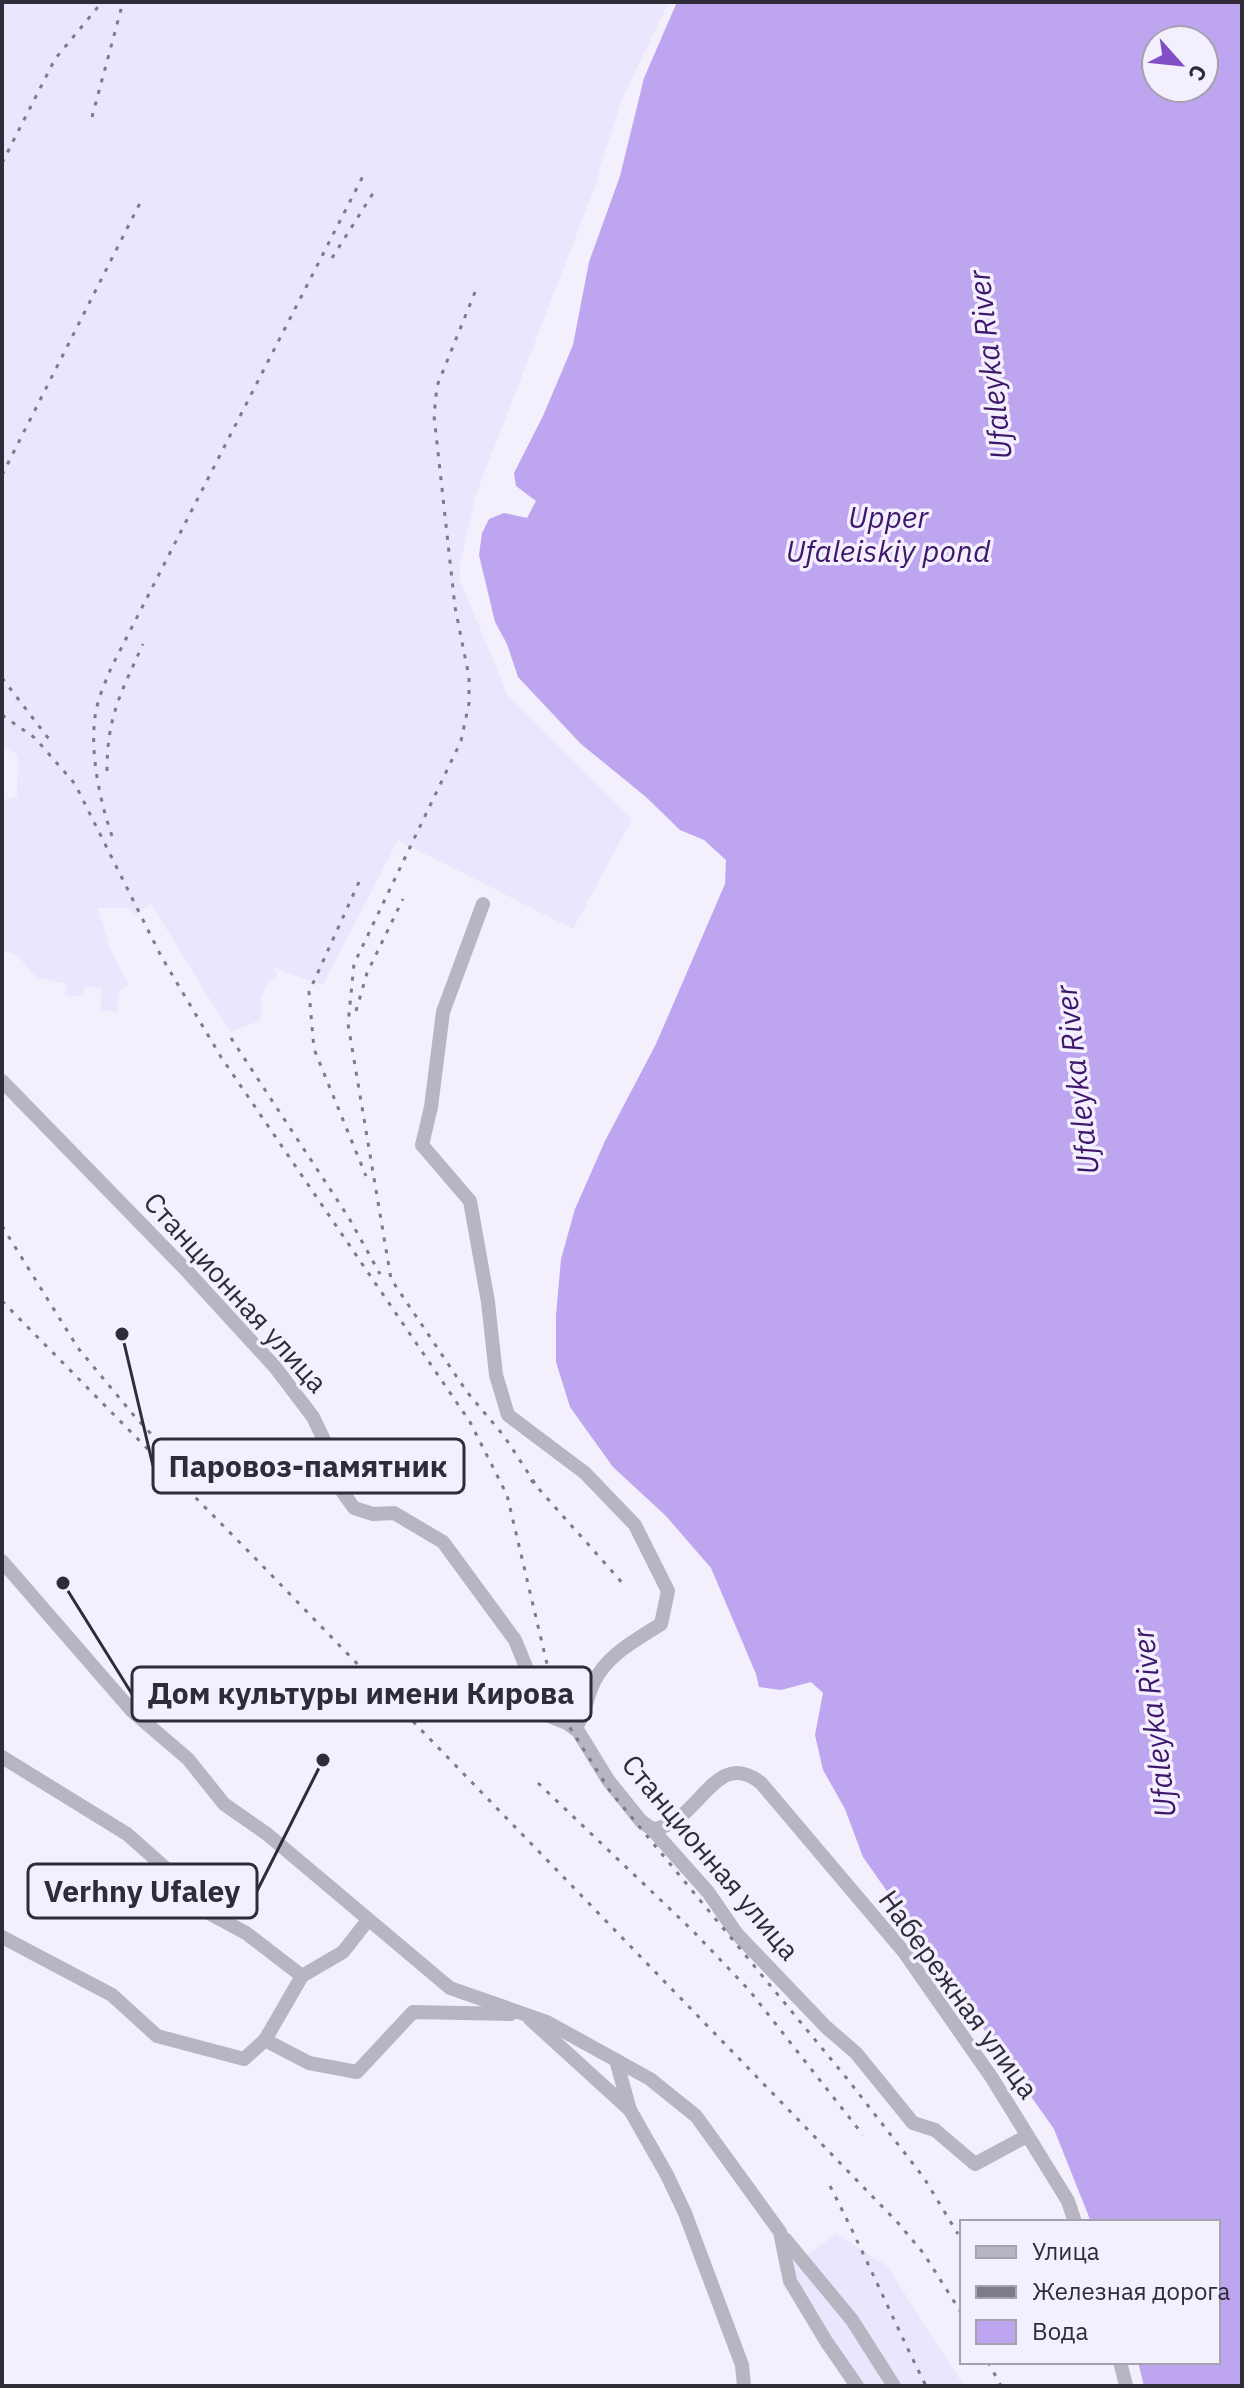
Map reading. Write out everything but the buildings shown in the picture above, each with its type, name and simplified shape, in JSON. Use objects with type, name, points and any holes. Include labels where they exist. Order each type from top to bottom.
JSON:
[{"type":"street","points":[[483,904],[443,1012],[431,1107],[422,1145],[470,1201],[488,1302],[496,1375],[508,1415],[585,1473],[635,1525],[668,1591],[661,1624],[616,1653],[594,1681],[583,1718],[575,1728]]},
{"type":"street","name":"Станционная улица","points":[[2,1081],[187,1271],[275,1367],[313,1417],[325,1442],[332,1477],[354,1508],[373,1514],[394,1513],[443,1542],[515,1640],[536,1706],[544,1714],[575,1728],[608,1780],[641,1821],[652,1829],[708,1892],[737,1934],[826,2027],[856,2053],[913,2123],[935,2130],[975,2164],[1027,2136]]},
{"type":"street","points":[[2,1561],[132,1711],[188,1759],[224,1804],[267,1834],[450,1988],[547,2022],[650,2079],[696,2116],[802,2262],[852,2320],[894,2386]]},
{"type":"street","points":[[2,1757],[127,1834],[180,1881],[194,1905],[246,1933],[302,1976]]},
{"type":"street","name":"Набережная улица","points":[[652,1829],[666,1828],[679,1819],[726,1774],[737,1771],[749,1774],[761,1783],[904,1952],[992,2078],[1068,2201],[1074,2220]]},
{"type":"street","points":[[2,1937],[112,1995],[157,2036],[244,2059],[265,2040],[302,1976],[343,1952],[368,1920]]},
{"type":"street","points":[[265,2040],[309,2063],[357,2072],[413,2012],[524,2014],[630,2110]]},
{"type":"street","points":[[616,2060],[630,2110],[685,2213],[742,2365],[744,2386]]},
{"type":"street","points":[[780,2232],[790,2281],[857,2386]]},
{"type":"street","points":[[1121,2364],[1126,2385]]},
{"type":"shaded area","points":[[2,2],[669,2],[624,94],[598,179],[475,497],[460,565],[460,580],[508,696],[632,819],[573,929],[398,840],[323,985],[274,968],[277,975],[267,984],[261,999],[261,1020],[230,1032],[151,904],[134,916],[129,908],[98,908],[110,948],[129,985],[119,990],[117,1012],[100,1010],[102,988],[85,986],[83,996],[65,995],[66,984],[36,977],[17,955],[2,950],[2,801],[17,796],[18,760],[15,753],[2,746]]},
{"type":"shaded area","points":[[836,2234],[887,2266],[964,2386],[864,2386],[798,2282],[792,2266]]},
{"type":"water","name":"Upper Ufaleiskiy pond","points":[[677,2],[1242,2],[1242,2386],[1144,2386],[1138,2364],[1220,2364],[1220,2220],[1090,2220],[1054,2129],[863,1857],[845,1809],[823,1770],[815,1735],[823,1693],[811,1682],[781,1690],[759,1687],[711,1568],[666,1516],[613,1467],[570,1407],[556,1362],[561,1259],[575,1209],[605,1141],[656,1044],[725,884],[726,860],[704,840],[680,830],[646,797],[581,744],[518,677],[507,644],[495,622],[479,555],[482,533],[489,519],[504,513],[527,518],[536,501],[516,486],[514,473],[543,416],[573,345],[589,262],[620,176],[644,78]]},
{"type":"railway","points":[[2,163],[55,59],[102,2]]},
{"type":"railway","points":[[92,117],[123,2]]},
{"type":"railway","points":[[112,836],[100,793],[94,746],[96,711],[104,686],[363,176]]},
{"type":"railway","points":[[332,258],[377,187]]},
{"type":"railway","points":[[2,475],[140,203]]},
{"type":"railway","points":[[475,292],[437,386],[434,416],[455,607],[469,677],[469,703],[461,741],[354,964],[348,1024],[391,1279],[467,1392],[504,1436],[538,1488]]},
{"type":"railway","points":[[107,771],[113,720],[143,644]]},
{"type":"railway","points":[[2,678],[52,743]]},
{"type":"railway","points":[[2,715],[35,738],[75,784],[161,956],[221,1057],[470,1422],[507,1495],[547,1664],[567,1723],[610,1791],[849,2081],[924,2178],[958,2234]]},
{"type":"railway","points":[[359,882],[309,992],[314,1049],[366,1176]]},
{"type":"railway","points":[[356,1011],[367,973],[403,899]]},
{"type":"railway","points":[[231,1038],[349,1218],[380,1274]]},
{"type":"railway","points":[[2,1226],[78,1348],[136,1418],[191,1476]]},
{"type":"railway","points":[[2,1301],[899,2224],[924,2254],[960,2311]]},
{"type":"railway","points":[[531,1480],[625,1586]]},
{"type":"railway","points":[[538,1783],[692,1930],[749,1990],[863,2135]]},
{"type":"railway","points":[[830,2186],[926,2386]]},
{"type":"railway","points":[[989,2364],[1001,2386]]},
{"type":"place","name":"Паровоз-памятник","points":[[122,1334]]},
{"type":"place","name":"Дом культуры имени Кирова","points":[[63,1583]]},
{"type":"place","name":"Verhny Ufaley","points":[[323,1760]]},
{"type":"water label","name":"Ufaleyka River","points":[[989,365]]},
{"type":"water label","name":"Ufaleyka River","points":[[1076,1080]]},
{"type":"water label","name":"Ufaleyka River","points":[[1153,1723]]}]
